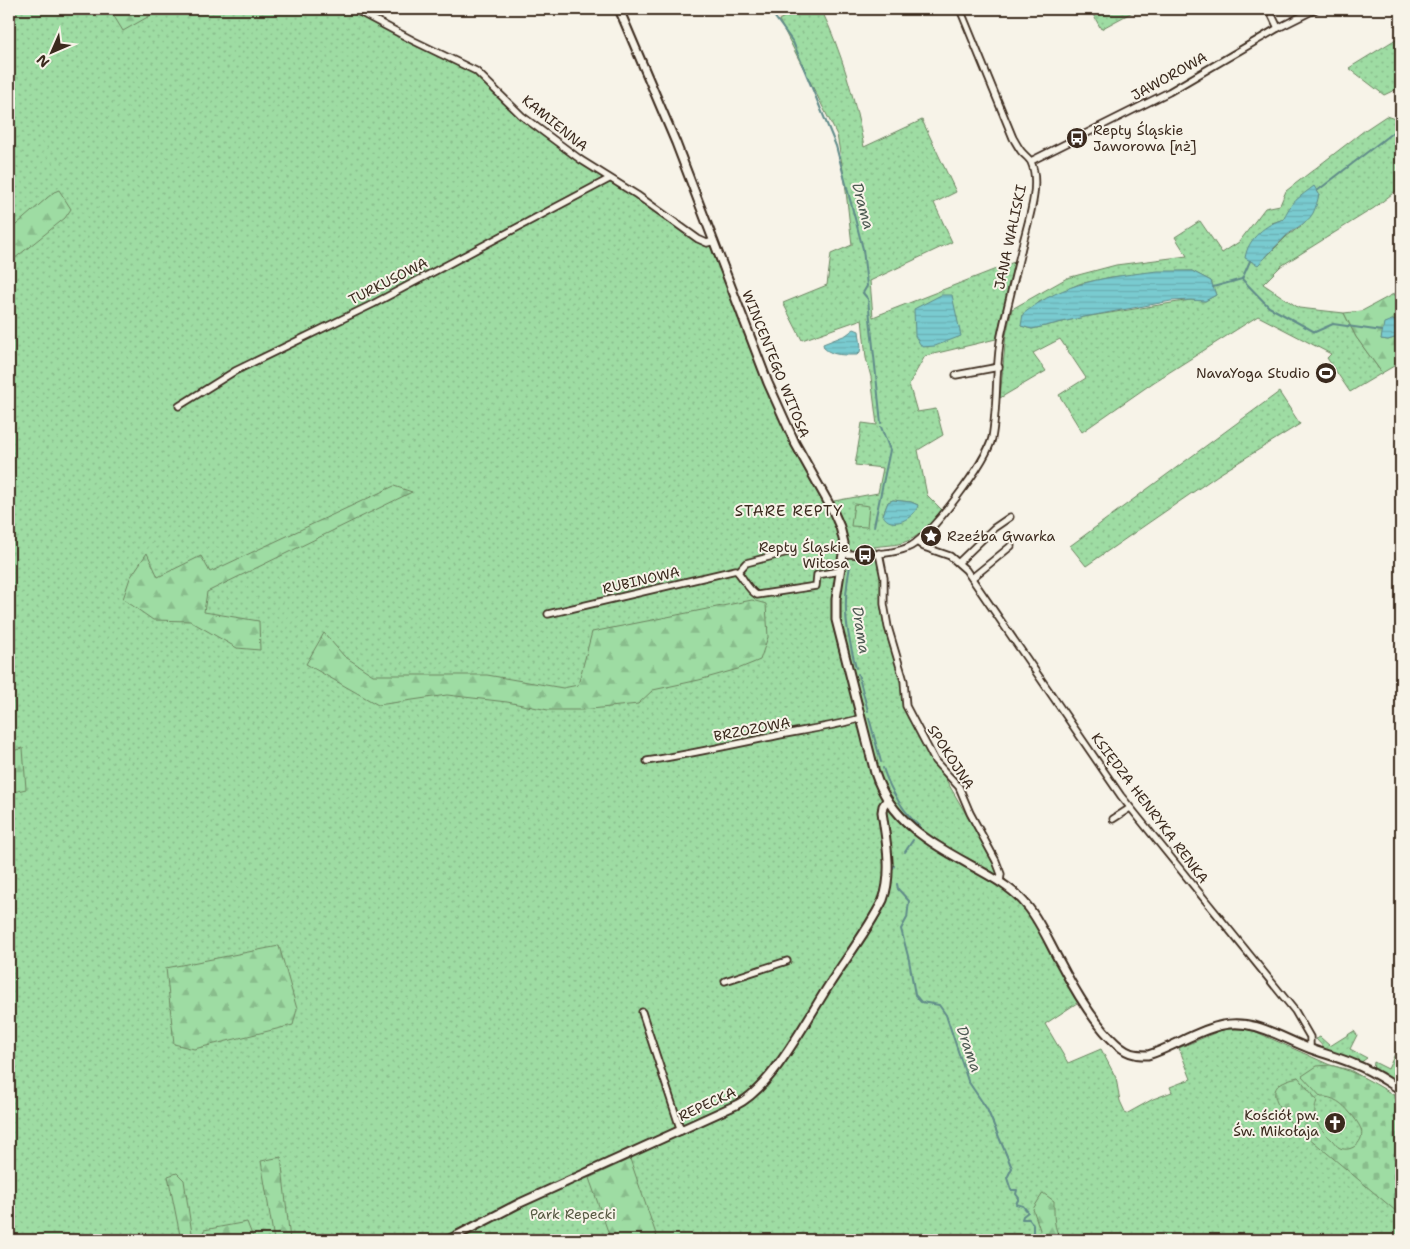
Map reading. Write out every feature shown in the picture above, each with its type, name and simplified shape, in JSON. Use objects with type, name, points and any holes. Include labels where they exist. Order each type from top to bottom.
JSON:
[{"type":"street","name":"KAMIENNA","points":[[354,9],[476,71],[493,85],[522,116],[581,160],[637,195],[698,239],[707,243],[714,241]]},
{"type":"street","name":"WINCENTEGO WITOSA","points":[[619,9],[676,143],[772,392],[795,443],[840,527],[844,543],[836,599],[836,620],[875,773],[880,788],[887,800],[913,829],[933,843],[1000,882],[1019,897],[1037,918],[1076,990],[1096,1022],[1116,1044],[1127,1052],[1148,1055],[1215,1027],[1233,1023],[1258,1027],[1310,1049],[1356,1064],[1401,1090]]},
{"type":"street","points":[[960,9],[1013,138],[1022,152],[1031,161]]},
{"type":"street","points":[[1269,9],[1278,28]]},
{"type":"street","name":"JAWOROWA","points":[[1031,161],[1168,92],[1278,28],[1316,9]]},
{"type":"street","name":"JANA WALISKI","points":[[843,554],[901,550],[917,542],[938,521],[969,481],[989,448],[992,438],[1001,338],[1034,190],[1035,176],[1031,161]]},
{"type":"street","name":"TURKUSOWA","points":[[178,406],[235,372],[373,304],[609,179]]},
{"type":"street","points":[[956,375],[998,367]]},
{"type":"street","points":[[959,562],[994,528],[1010,518]]},
{"type":"street","name":"KSIĘDZA HENRYKA RENKA","points":[[917,542],[924,547],[950,556],[959,562],[972,578],[1104,773],[1130,808],[1294,1011],[1310,1037],[1310,1049]]},
{"type":"street","points":[[972,578],[1011,546]]},
{"type":"street","name":"RUBINOWA","points":[[548,614],[736,570],[738,572],[746,563],[792,551]]},
{"type":"street","name":"SPOKOJNA","points":[[879,553],[884,578],[886,619],[904,681],[906,706],[935,761],[959,787],[970,813],[996,861],[1001,874],[1000,882]]},
{"type":"street","points":[[738,572],[752,592],[757,595],[816,586],[817,575],[840,571]]},
{"type":"street","name":"BRZOZOWA","points":[[647,761],[682,756],[782,734],[832,727],[858,719],[861,716]]},
{"type":"street","name":"REPECKA","points":[[448,1240],[520,1203],[742,1102],[754,1094],[789,1048],[883,900],[887,887],[887,857],[882,812],[887,800]]},
{"type":"street","points":[[1114,819],[1130,808]]},
{"type":"street","points":[[725,981],[787,961]]},
{"type":"street","points":[[642,1012],[681,1130]]},
{"type":"shaded area","points":[[771,9],[798,9],[779,20]]},
{"type":"green space","name":"Park Repecki","points":[[9,9],[360,9],[375,19],[471,66],[558,143],[713,249],[743,322],[832,515],[844,524],[834,501],[878,493],[883,468],[855,465],[862,423],[877,425],[871,377],[866,358],[862,319],[802,340],[783,303],[827,285],[831,254],[852,245],[845,182],[837,135],[779,20],[798,9],[821,9],[829,25],[847,76],[864,147],[922,120],[956,192],[934,203],[952,242],[870,281],[873,317],[1014,262],[996,339],[925,356],[909,384],[917,412],[936,409],[943,435],[918,450],[927,495],[942,510],[914,538],[899,544],[874,547],[879,551],[891,637],[907,699],[927,747],[999,871],[1030,914],[1080,1001],[1045,1024],[1068,1063],[1101,1049],[1116,1078],[1120,1101],[1126,1114],[1153,1099],[1172,1092],[1170,1087],[1191,1079],[1179,1048],[1224,1029],[1254,1031],[1330,1065],[1350,1070],[1401,1099],[1401,1240],[9,1240]],"holes":[[[893,500],[911,502],[918,505],[883,515],[888,502]]]},
{"type":"green space","points":[[117,9],[149,9],[153,14],[123,31],[112,13]]},
{"type":"green space","points":[[1090,9],[1138,9],[1101,29]]},
{"type":"green space","points":[[1401,36],[1401,87],[1384,95],[1349,68]]},
{"type":"green space","points":[[1386,116],[1401,121],[1401,187],[1374,208],[1281,266],[1263,284],[1299,308],[1344,313],[1356,337],[1382,373],[1350,392],[1327,358],[1331,354],[1258,316],[1154,382],[1082,432],[1059,395],[1086,378],[1060,339],[1033,353],[1046,371],[1000,398],[1006,335],[1012,309],[1067,278],[1116,265],[1187,256],[1175,237],[1200,221],[1222,253],[1239,242],[1265,208],[1280,205],[1286,191]],"holes":[[[1314,187],[1319,194],[1305,223],[1287,236],[1258,265],[1272,223],[1284,219]],[[1192,271],[1211,281],[1216,295],[1205,301],[1191,300],[1084,317],[1032,329],[1021,326],[1039,302],[1079,284],[1111,277],[1154,272]]]},
{"type":"green space","points":[[59,190],[71,209],[65,218],[9,263],[9,231],[54,192]]},
{"type":"green space","points":[[1401,290],[1401,322],[1392,320],[1381,339],[1388,340],[1401,336],[1401,362],[1382,373],[1356,337],[1344,313],[1362,311]]},
{"type":"green space","points":[[1279,392],[1300,424],[1218,475],[1086,566],[1070,546]]},
{"type":"green space","points":[[394,486],[412,492],[207,592],[204,612],[259,621],[260,650],[237,648],[190,621],[153,620],[123,599],[130,578],[147,553],[158,577],[201,556],[210,572]]},
{"type":"green space","points":[[854,504],[869,506],[867,527],[851,526]]},
{"type":"green space","points":[[752,600],[766,604],[768,637],[760,660],[738,669],[699,680],[653,690],[638,704],[582,710],[548,710],[507,702],[447,695],[378,705],[306,664],[324,633],[344,656],[373,675],[487,675],[563,688],[578,685],[592,632]]},
{"type":"green space","points":[[23,748],[26,789],[9,793],[9,752]]},
{"type":"green space","points":[[279,946],[297,1009],[293,1025],[194,1049],[174,1044],[166,968]]},
{"type":"green space","points":[[1354,1031],[1357,1035],[1350,1049],[1367,1058],[1360,1063],[1327,1051],[1316,1039],[1320,1037],[1330,1046]]},
{"type":"green space","points":[[1395,1054],[1401,1058],[1393,1071],[1401,1077],[1401,1086],[1373,1070],[1374,1062],[1388,1069]]},
{"type":"green space","points":[[1330,1065],[1367,1079],[1401,1100],[1401,1205],[1397,1212],[1289,1121],[1276,1100],[1276,1088],[1287,1080],[1298,1077],[1317,1100],[1315,1118],[1323,1131],[1339,1147],[1349,1149],[1353,1147],[1359,1142],[1362,1133],[1356,1121],[1337,1101],[1321,1097],[1302,1076],[1317,1066]]},
{"type":"green space","points":[[281,1157],[290,1240],[274,1240],[261,1161]]},
{"type":"green space","points":[[630,1159],[658,1240],[611,1240],[589,1178]]},
{"type":"green space","points":[[177,1173],[184,1180],[193,1240],[181,1240],[168,1176]]},
{"type":"green space","points":[[1043,1193],[1054,1201],[1057,1232],[1062,1240],[1037,1240],[1040,1230],[1033,1209]]},
{"type":"green space","points":[[247,1222],[254,1240],[202,1240],[204,1230]]},
{"type":"water","points":[[1314,186],[1319,194],[1317,203],[1308,220],[1286,236],[1258,265],[1245,258],[1254,238],[1271,224],[1284,219],[1292,204]]},
{"type":"water","points":[[1158,271],[1192,271],[1211,281],[1216,295],[1205,301],[1171,301],[1032,329],[1021,326],[1023,314],[1054,294],[1071,287],[1087,282]]},
{"type":"water","points":[[941,295],[952,295],[961,336],[935,346],[922,347],[915,336],[914,309]]},
{"type":"water","points":[[1392,320],[1401,322],[1401,336],[1388,340],[1381,339],[1384,323]]},
{"type":"water","points":[[854,329],[859,331],[861,347],[857,355],[835,354],[824,348],[823,344],[846,335]]},
{"type":"water","points":[[893,500],[911,502],[918,505],[913,514],[908,518],[902,521],[891,522],[886,520],[883,515],[888,502]]},
{"type":"waterway","name":"Drama","points":[[769,9],[793,42],[836,146],[863,249],[867,286],[863,293],[868,299],[881,423]]},
{"type":"waterway","points":[[1317,191],[1401,126]]},
{"type":"waterway","points":[[1242,279],[1250,261]]},
{"type":"waterway","points":[[1242,279],[1269,307],[1315,332],[1333,324],[1382,331]]},
{"type":"waterway","points":[[1213,287],[1242,279]]},
{"type":"waterway","name":"Drama","points":[[874,526],[890,450],[881,427]]},
{"type":"waterway","name":"Drama","points":[[850,566],[846,593],[846,617],[856,668]]},
{"type":"waterway","name":"Drama","points":[[858,674],[868,711]]},
{"type":"waterway","name":"Drama","points":[[869,718],[881,762]]},
{"type":"waterway","name":"Drama","points":[[883,768],[898,801],[922,829]]},
{"type":"waterway","name":"Drama","points":[[905,852],[913,840]]},
{"type":"waterway","name":"Drama","points":[[897,884],[898,889],[909,901],[907,918],[901,929],[915,995],[921,1002],[939,1005],[946,1015],[968,1081],[987,1109],[1012,1168],[1007,1178],[1011,1190],[1017,1190],[1016,1194],[1019,1198],[1016,1204],[1023,1206],[1028,1212],[1022,1219],[1029,1219],[1033,1224],[1033,1234],[1028,1240]]},
{"type":"place","name":"Repty Śląskie Jaworowa [nż]","points":[[1077,138]]},
{"type":"place","name":"NavaYoga Studio","points":[[1326,373]]},
{"type":"place","name":"Rzeźba Gwarka","points":[[931,536]]},
{"type":"place","name":"Repty Śląskie Witosa","points":[[865,555]]},
{"type":"place","name":"Kościół pw. Św. Mikołaja","points":[[1335,1123]]},
{"type":"district","name":"STARE REPTY","points":[[789,511]]}]
